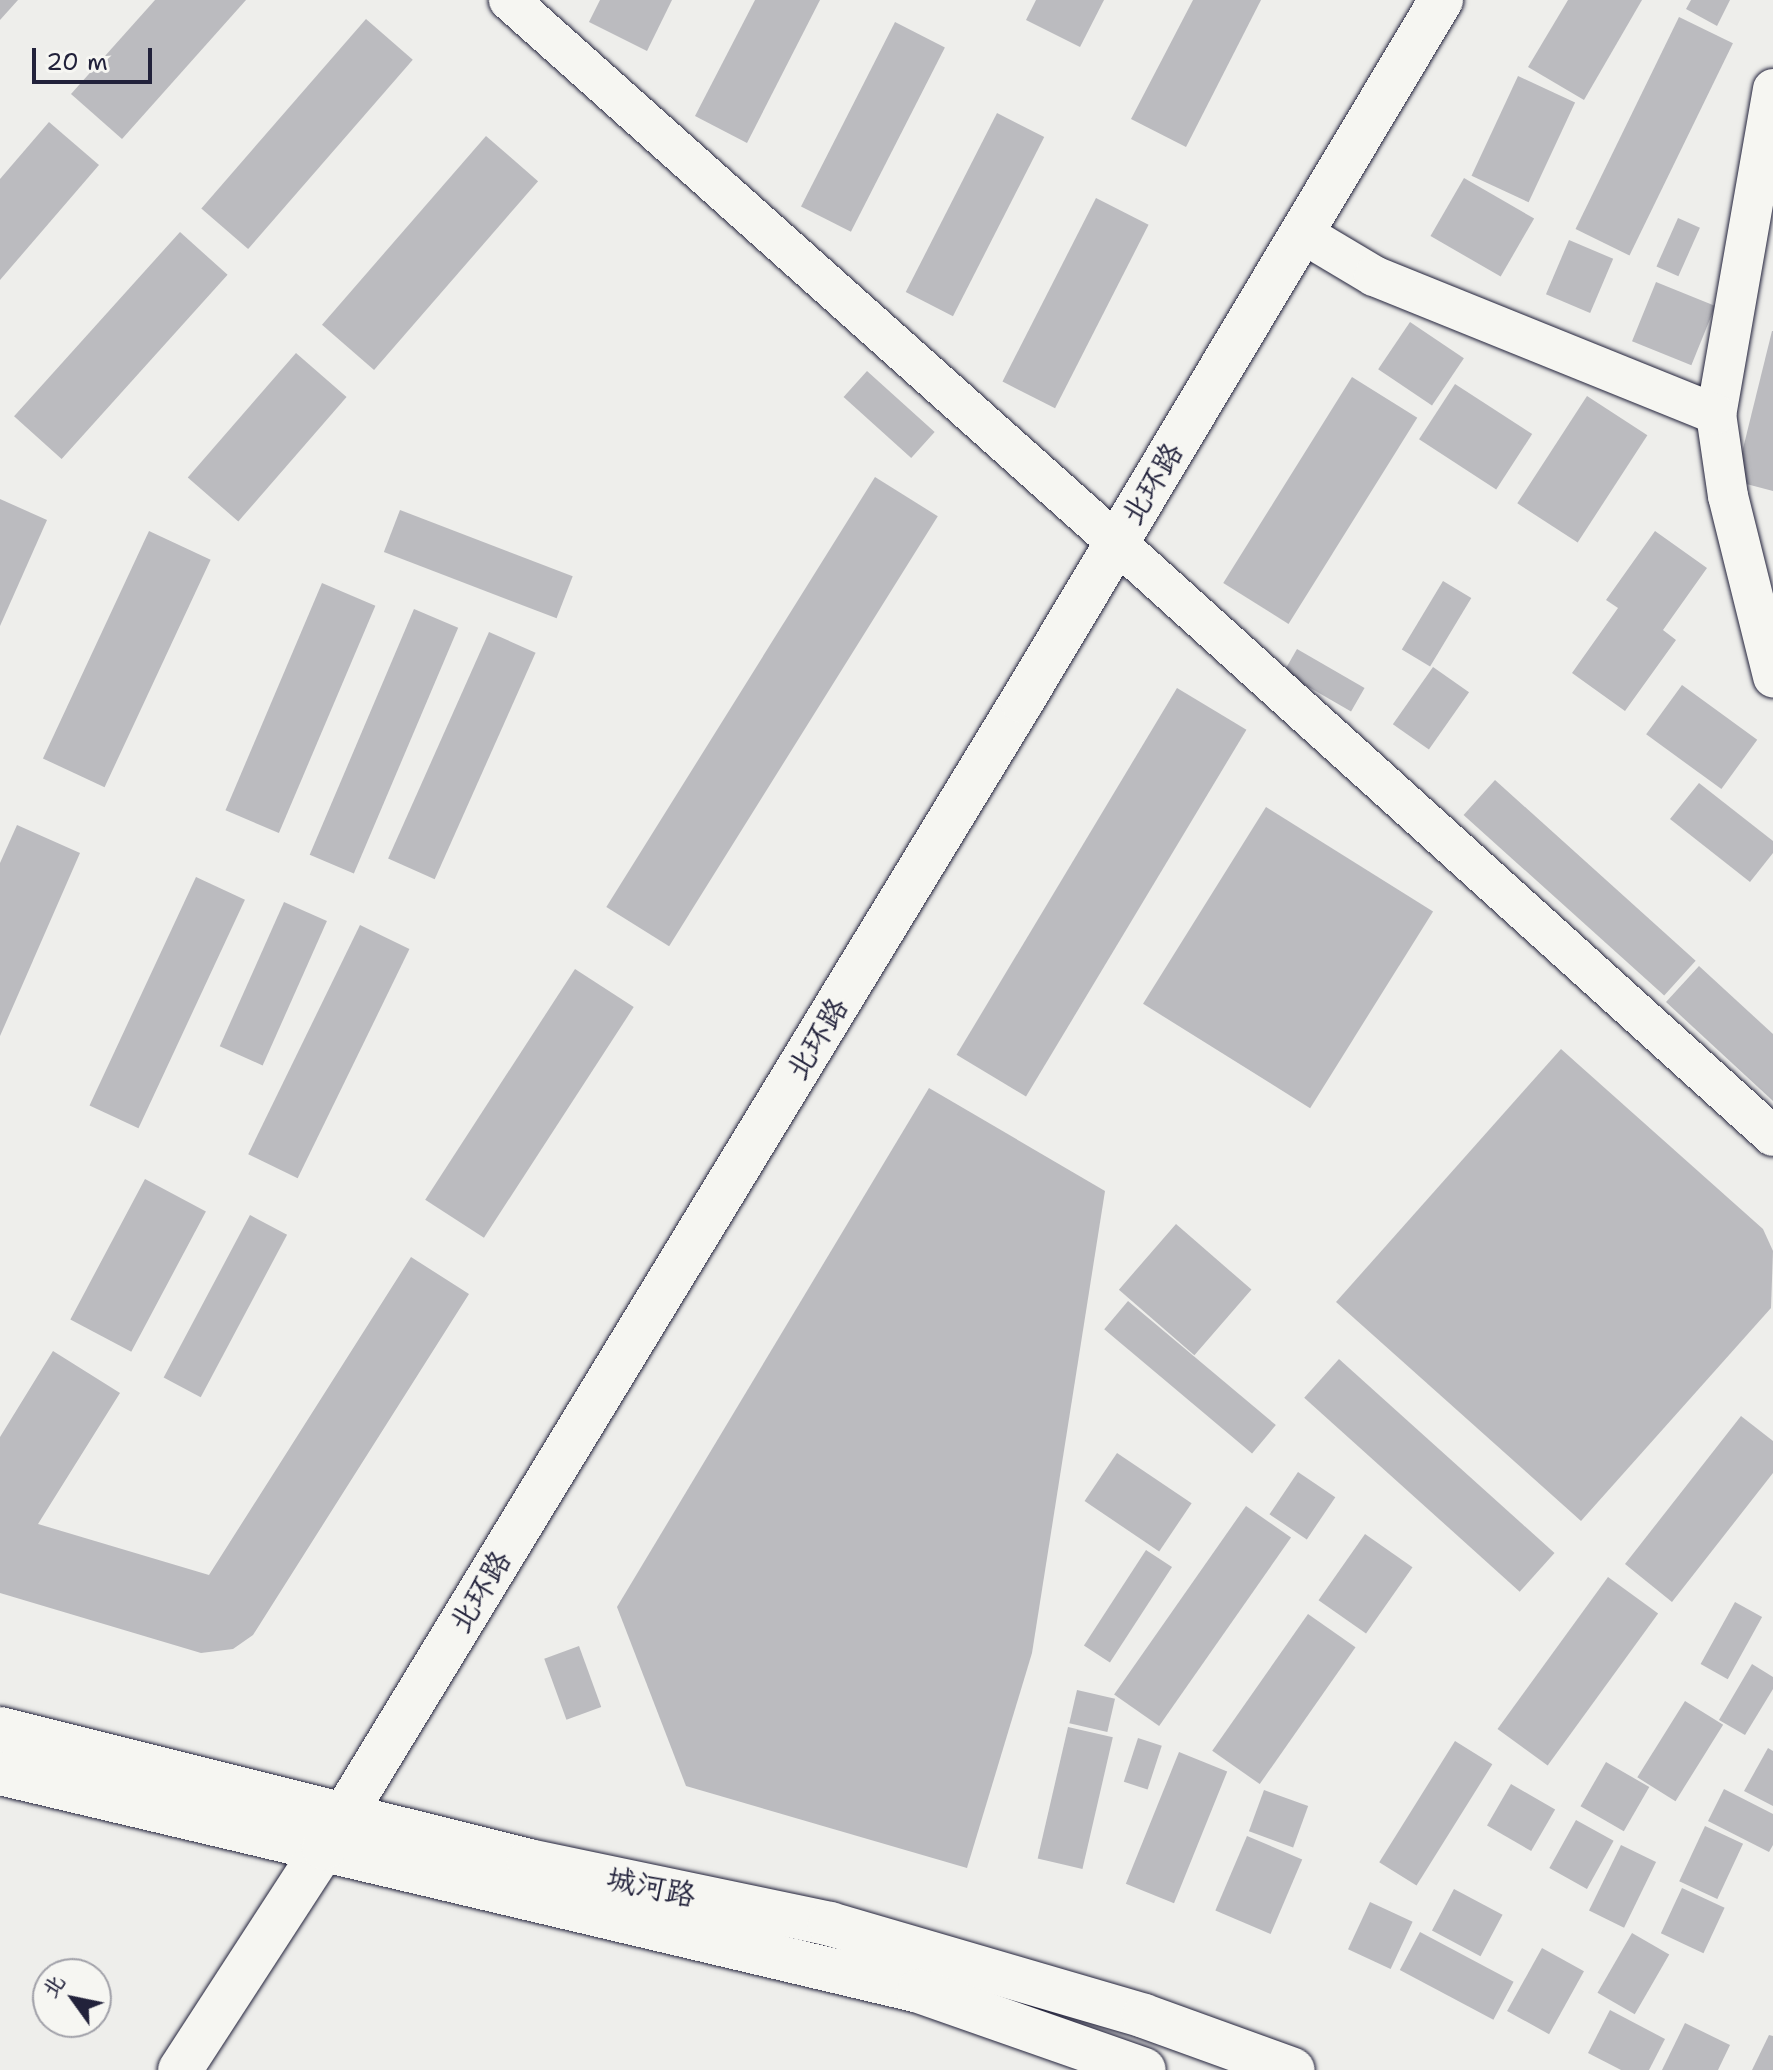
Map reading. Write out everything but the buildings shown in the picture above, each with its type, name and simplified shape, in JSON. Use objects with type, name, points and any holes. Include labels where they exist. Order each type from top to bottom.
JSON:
[{"type":"main road","name":"北环路","points":[[180,2070],[334,1832],[1117,543],[1441,0]]},
{"type":"main road","name":"城河路","points":[[0,1729],[334,1832],[919,1991],[1144,2070]]},
{"type":"main road","name":"城河路","points":[[0,1773],[334,1832],[529,1861],[830,1924],[1144,2016],[1293,2070]]},
{"type":"street","points":[[509,0],[1117,543],[1773,1136]]},
{"type":"street","points":[[1773,89],[1716,414],[1728,496],[1773,677]]},
{"type":"street","points":[[1302,233],[1374,276],[1716,414]]}]
